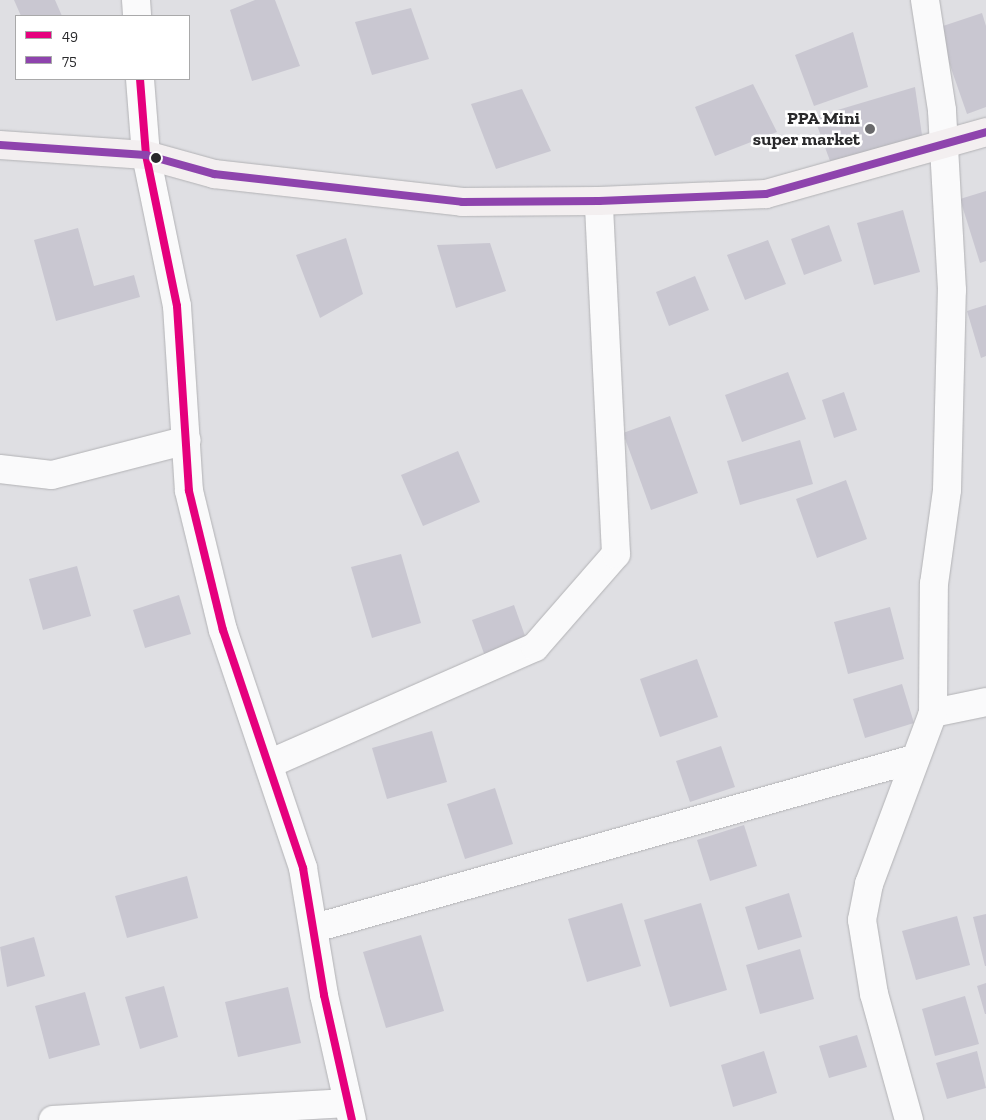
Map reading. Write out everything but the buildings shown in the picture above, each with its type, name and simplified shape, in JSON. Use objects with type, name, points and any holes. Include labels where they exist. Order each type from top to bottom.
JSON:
[{"type":"main road","points":[[0,145],[146,155],[214,174],[462,202],[599,200],[766,194],[986,132]]},
{"type":"street","points":[[136,0],[136,15]]},
{"type":"street","points":[[909,1120],[874,994],[862,920],[869,884],[914,759],[933,713],[934,584],[947,490],[951,366],[944,143],[926,0]]},
{"type":"street","points":[[52,1120],[350,1112],[324,995],[315,928],[292,827],[223,630],[189,491],[177,306],[146,155],[140,80]]},
{"type":"street","points":[[270,763],[535,647],[616,554],[599,200]]},
{"type":"street","points":[[0,469],[52,475],[187,440]]},
{"type":"street","points":[[933,713],[986,702]]},
{"type":"street","points":[[315,928],[914,759]]},
{"type":"transit line","name":"49","points":[[140,80],[146,155],[177,306],[189,491],[223,630],[303,868],[324,995],[352,1120]]},
{"type":"transit line","name":"75","points":[[0,145],[146,155],[214,174],[462,202],[599,201],[766,194],[986,132]]},
{"type":"place","name":"PPA Mini super market","points":[[870,129]]}]
